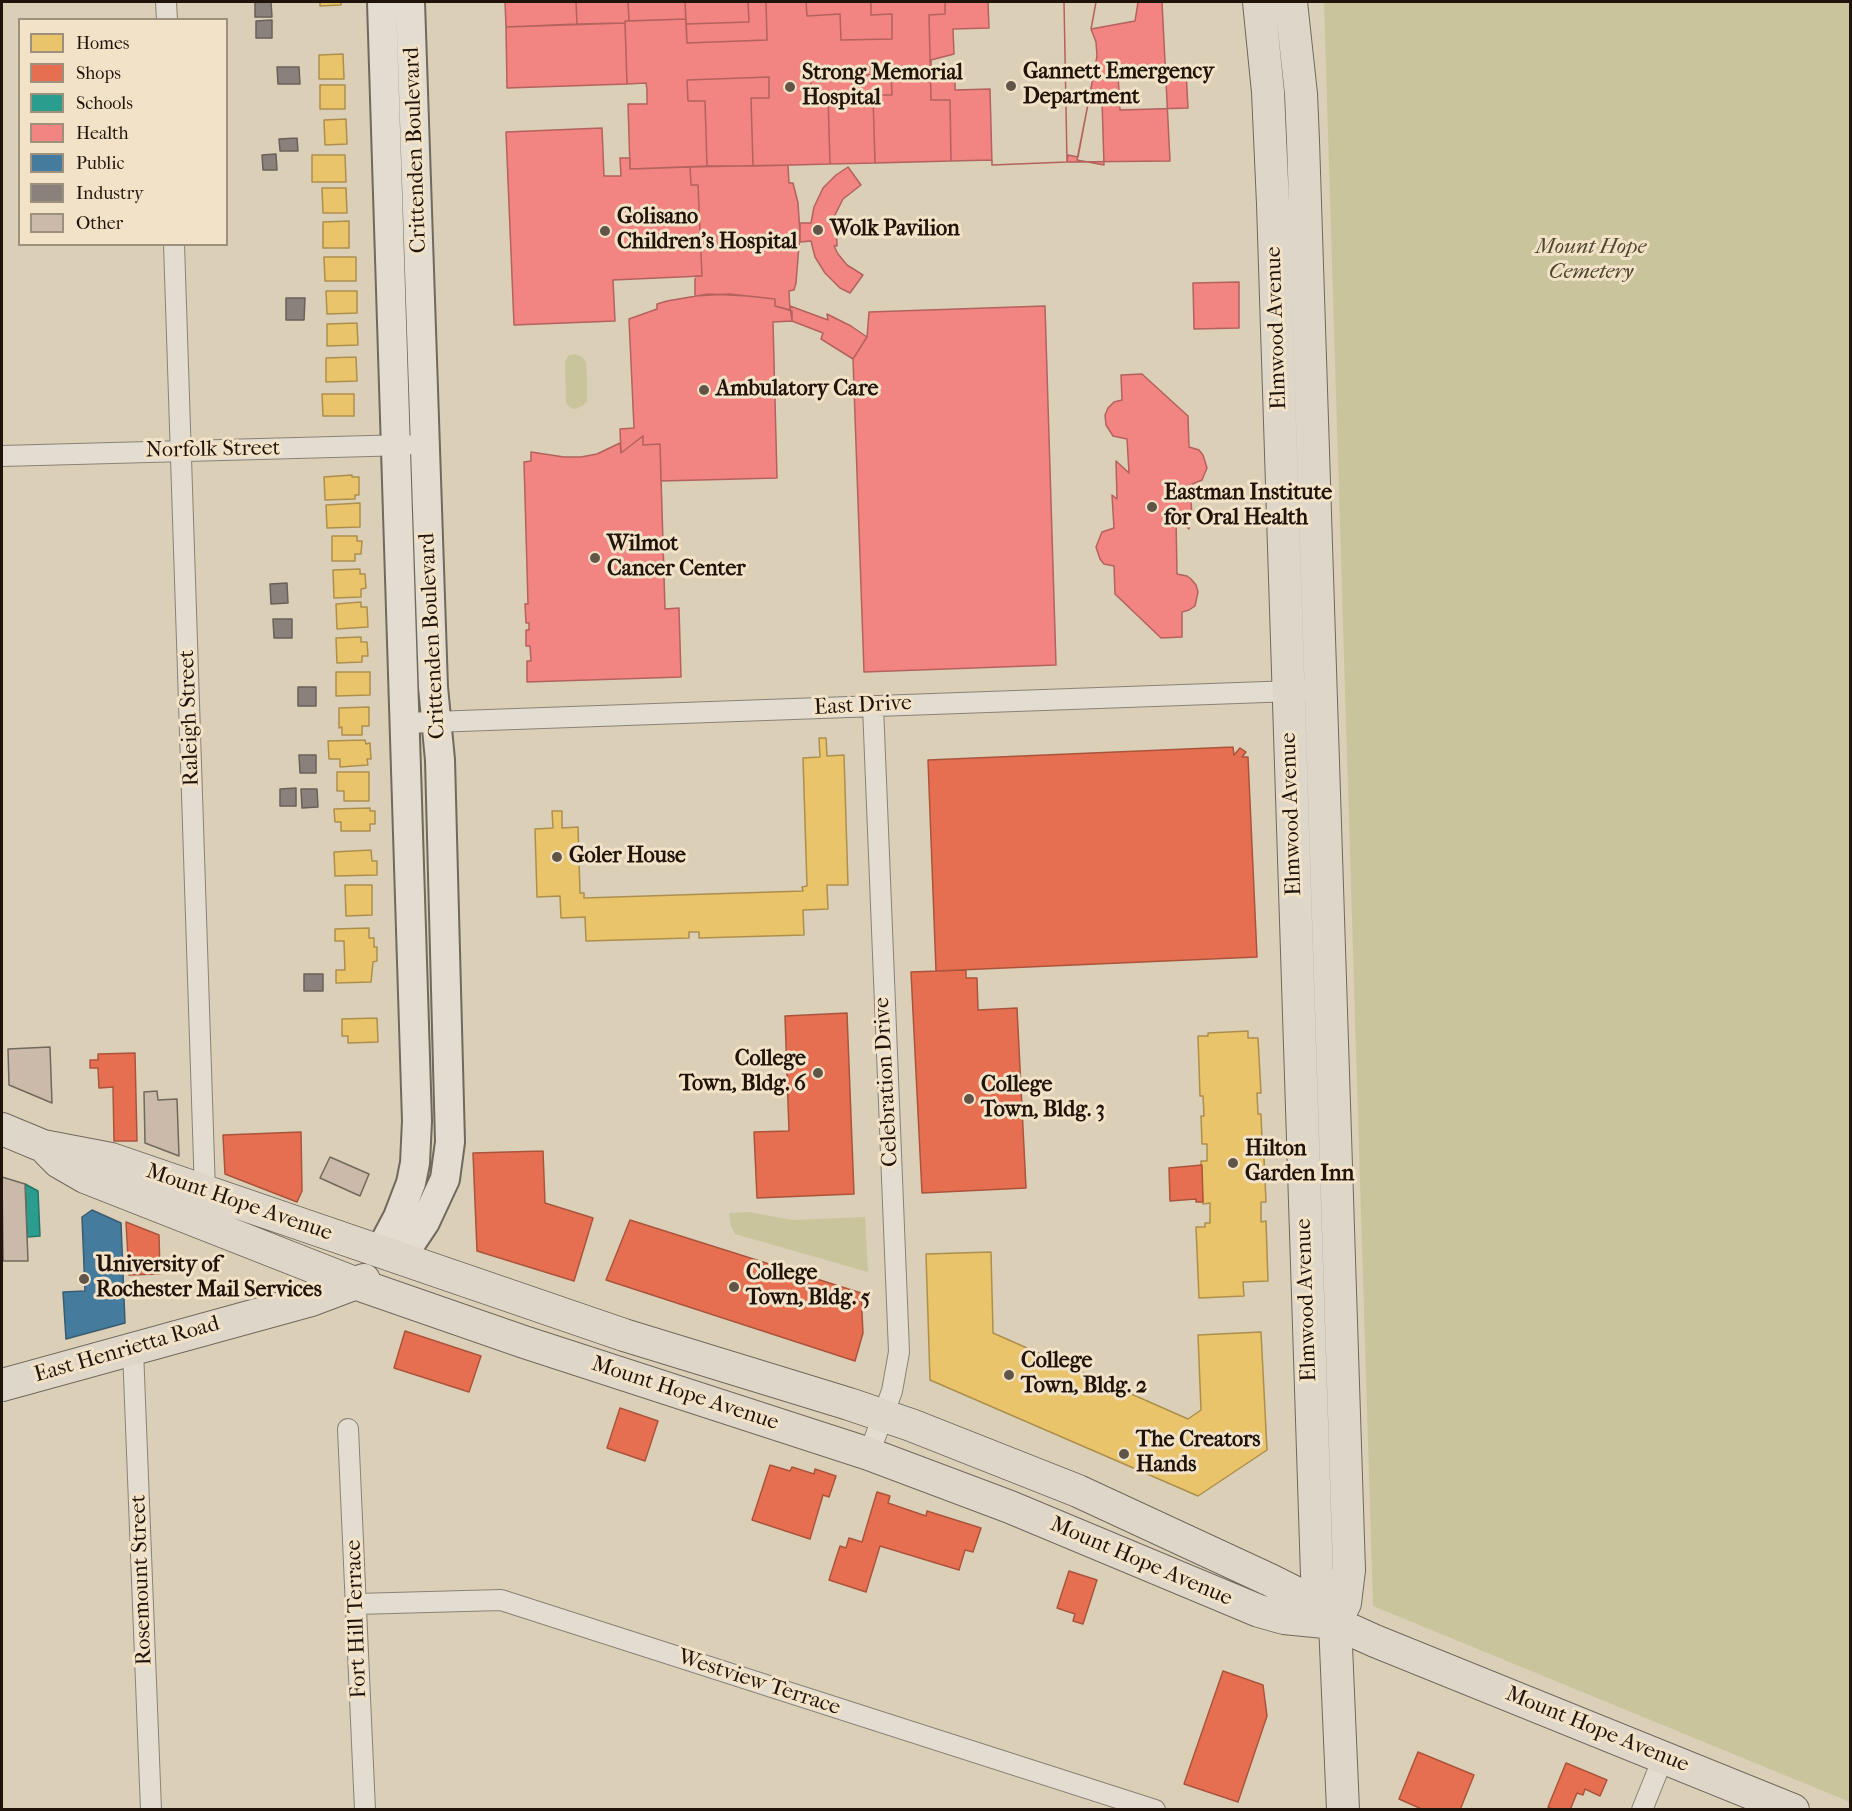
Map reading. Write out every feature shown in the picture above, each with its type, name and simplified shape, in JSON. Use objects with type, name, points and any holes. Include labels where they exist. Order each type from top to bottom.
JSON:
[{"type":"main road","name":"Elmwood Avenue","points":[[1259,2],[1268,92],[1273,204],[1317,1575],[1320,1596],[1335,1623],[1343,1809]]},
{"type":"main road","name":"Elmwood Avenue","points":[[1291,2],[1301,94],[1303,141],[1349,1570],[1345,1603],[1335,1623]]},
{"type":"main road","name":"Mount Hope Avenue","points":[[2,1129],[43,1146],[111,1159],[624,1335],[884,1416],[1078,1491],[1281,1585],[1310,1603],[1335,1623],[1793,1809]]},
{"type":"main road","name":"Mount Hope Avenue","points":[[43,1146],[59,1162],[85,1177],[357,1284],[524,1342],[869,1454],[1010,1507],[1259,1611],[1284,1618],[1335,1623]]},
{"type":"main road","points":[[357,1284],[390,1255]]},
{"type":"main road","name":"East Henrietta Road","points":[[2,1385],[311,1300],[357,1284]]},
{"type":"street","points":[[166,2],[167,18]]},
{"type":"street","name":"Crittenden Boulevard","points":[[382,2],[417,1121],[415,1163],[406,1199],[390,1234],[390,1255]]},
{"type":"street","name":"Crittenden Boulevard","points":[[390,1255],[414,1240],[434,1205],[445,1179],[450,1142],[440,760],[432,687],[410,2]]},
{"type":"street","name":"Raleigh Street","points":[[174,246],[205,1192]]},
{"type":"street","name":"Norfolk Street","points":[[2,456],[425,445]]},
{"type":"street","name":"East Drive","points":[[405,723],[1321,690]]},
{"type":"street","name":"Celebration Drive","points":[[869,1454],[892,1391],[899,1352],[873,705]]},
{"type":"street","points":[[412,972],[446,972]]},
{"type":"street","name":"Rosemount Street","points":[[133,1350],[151,1809]]},
{"type":"street","name":"Fort Hill Terrace","points":[[348,1429],[364,1809]]},
{"type":"street","name":"Westview Terrace","points":[[356,1604],[501,1600],[1155,1809]]},
{"type":"street","points":[[1642,1809],[1664,1758]]},
{"type":"green space","name":"Mount Hope Cemetery","points":[[1324,2],[1850,2],[1850,1802],[1373,1606]]},
{"type":"green space","points":[[575,354],[586,362],[587,379],[587,401],[576,409],[566,403],[565,362],[568,356]]},
{"type":"green space","points":[[748,1212],[792,1220],[865,1217],[868,1272],[735,1234],[729,1213]]},
{"type":"building: Homes","points":[[320,2],[341,2],[341,5],[320,6]]},
{"type":"building: Homes","points":[[343,54],[344,79],[319,79],[319,55]]},
{"type":"building: Homes","points":[[320,85],[345,85],[345,109],[320,109]]},
{"type":"building: Homes","points":[[346,119],[347,144],[325,145],[324,120]]},
{"type":"building: Homes","points":[[312,155],[345,155],[346,182],[312,182]]},
{"type":"building: Homes","points":[[322,188],[346,188],[347,213],[323,213]]},
{"type":"building: Homes","points":[[349,221],[349,248],[323,248],[323,222]]},
{"type":"building: Homes","points":[[324,257],[356,257],[356,281],[325,281]]},
{"type":"building: Homes","points":[[326,291],[357,291],[357,313],[327,314]]},
{"type":"building: Homes","points":[[357,323],[358,345],[327,346],[327,324]]},
{"type":"building: Homes","points":[[356,357],[357,381],[326,382],[326,358]]},
{"type":"building: Homes","points":[[322,394],[354,394],[354,416],[323,416]]},
{"type":"building: Homes","points":[[352,475],[352,477],[359,477],[359,495],[355,495],[355,499],[325,500],[324,477]]},
{"type":"building: Homes","points":[[360,503],[360,527],[327,528],[326,505]]},
{"type":"building: Homes","points":[[332,536],[357,536],[357,541],[362,541],[361,554],[355,554],[355,561],[332,561]]},
{"type":"building: Homes","points":[[360,569],[360,574],[365,574],[366,588],[361,589],[361,597],[334,598],[333,570]]},
{"type":"building: Homes","points":[[361,602],[361,607],[367,607],[368,627],[337,629],[336,604]]},
{"type":"building: Homes","points":[[361,637],[361,642],[367,642],[368,656],[362,656],[362,662],[337,663],[336,638]]},
{"type":"building: Homes","points":[[336,672],[370,672],[370,695],[336,696]]},
{"type":"building: Homes","points":[[369,707],[369,726],[362,726],[362,735],[342,735],[342,727],[339,728],[339,708]]},
{"type":"building: Homes","name":"Goler House","points":[[819,738],[826,738],[827,756],[844,755],[848,885],[827,885],[828,909],[803,910],[804,935],[699,938],[699,932],[689,932],[689,938],[586,941],[585,917],[561,918],[560,896],[537,897],[535,829],[553,828],[552,811],[562,811],[562,828],[578,827],[580,893],[584,893],[584,898],[803,891],[802,887],[807,886],[803,758],[820,757]]},
{"type":"building: Homes","points":[[365,740],[366,744],[370,743],[371,759],[367,759],[368,765],[340,767],[340,759],[329,759],[328,741]]},
{"type":"building: Homes","points":[[337,772],[369,772],[369,801],[344,801],[344,791],[337,791]]},
{"type":"building: Homes","points":[[370,808],[370,811],[375,811],[375,824],[370,824],[370,831],[341,831],[341,822],[335,822],[334,809]]},
{"type":"building: Homes","points":[[371,850],[372,861],[377,861],[377,875],[335,876],[334,852]]},
{"type":"building: Homes","points":[[345,885],[372,885],[372,915],[346,916]]},
{"type":"building: Homes","points":[[369,928],[369,938],[374,938],[374,947],[377,947],[377,961],[373,962],[371,982],[336,983],[336,970],[345,970],[344,941],[335,941],[335,929]]},
{"type":"building: Homes","points":[[377,1018],[378,1042],[348,1043],[348,1036],[342,1036],[342,1019]]},
{"type":"building: Homes","name":"Hilton Garden Inn","points":[[1248,1031],[1248,1038],[1258,1038],[1261,1093],[1257,1093],[1262,1140],[1259,1140],[1260,1158],[1264,1158],[1266,1202],[1261,1202],[1261,1222],[1266,1221],[1268,1281],[1243,1282],[1244,1296],[1199,1298],[1196,1227],[1205,1227],[1205,1223],[1210,1223],[1210,1203],[1203,1204],[1201,1161],[1207,1161],[1207,1144],[1202,1144],[1201,1116],[1204,1116],[1203,1096],[1200,1096],[1198,1036],[1208,1036],[1208,1033]]},
{"type":"building: Homes","name":"College Town, Bldg. 2","points":[[991,1252],[993,1333],[1188,1419],[1201,1410],[1198,1335],[1261,1332],[1267,1450],[1198,1496],[930,1380],[926,1254]]},
{"type":"building: Shops","points":[[1233,747],[1234,755],[1240,748],[1246,752],[1242,757],[1248,757],[1257,957],[936,971],[928,760]]},
{"type":"building: Shops","name":"College Town, Bldg. 3","points":[[966,970],[966,978],[977,978],[978,1010],[1017,1008],[1026,1188],[922,1193],[911,972]]},
{"type":"building: Shops","name":"College Town, Bldg. 6","points":[[847,1013],[854,1194],[757,1198],[754,1132],[789,1131],[785,1016]]},
{"type":"building: Shops","points":[[135,1053],[137,1141],[114,1141],[113,1087],[99,1088],[98,1068],[90,1068],[90,1060],[98,1060],[98,1054]]},
{"type":"building: Shops","points":[[301,1132],[302,1191],[297,1202],[225,1174],[223,1135]]},
{"type":"building: Shops","points":[[543,1151],[545,1203],[593,1218],[574,1281],[477,1251],[473,1153]]},
{"type":"building: Shops","points":[[1202,1165],[1203,1202],[1196,1202],[1196,1199],[1170,1201],[1169,1168]]},
{"type":"building: Shops","name":"College Town, Bldg. 5","points":[[630,1220],[861,1293],[863,1333],[855,1361],[606,1280]]},
{"type":"building: Shops","points":[[126,1222],[159,1235],[160,1274],[129,1275]]},
{"type":"building: Shops","points":[[405,1331],[481,1356],[469,1392],[394,1368]]},
{"type":"building: Shops","points":[[620,1408],[658,1421],[645,1461],[607,1448]]},
{"type":"building: Shops","points":[[770,1465],[790,1471],[792,1467],[814,1474],[815,1469],[836,1476],[829,1497],[823,1495],[810,1539],[752,1520]]},
{"type":"building: Shops","points":[[877,1492],[890,1496],[888,1503],[926,1516],[927,1511],[981,1528],[973,1552],[965,1550],[959,1570],[880,1546],[866,1592],[829,1580],[840,1546],[846,1548],[849,1538],[862,1542]]},
{"type":"building: Shops","points":[[1069,1571],[1097,1580],[1083,1624],[1073,1621],[1075,1614],[1057,1608]]},
{"type":"building: Shops","points":[[1223,1671],[1263,1685],[1267,1716],[1238,1802],[1184,1784]]},
{"type":"building: Shops","points":[[1418,1752],[1474,1775],[1460,1810],[1424,1810],[1399,1799]]},
{"type":"building: Shops","points":[[1566,1763],[1607,1780],[1600,1796],[1585,1789],[1583,1795],[1577,1793],[1570,1810],[1554,1810],[1548,1807]]},
{"type":"building: Schools","points":[[25,1184],[38,1191],[40,1236],[27,1237]]},
{"type":"building: Health","points":[[505,2],[576,2],[577,24],[506,27]]},
{"type":"building: Health","points":[[576,2],[628,2],[629,21],[577,24]]},
{"type":"building: Health","points":[[628,2],[685,2],[686,19],[629,21]]},
{"type":"building: Health","points":[[685,2],[748,2],[749,22],[686,24]]},
{"type":"building: Health","points":[[748,2],[766,2],[767,40],[687,43],[686,24],[749,22]]},
{"type":"building: Health","name":"Strong Memorial Hospital","points":[[766,2],[806,2],[807,16],[840,14],[841,40],[892,39],[892,14],[871,15],[871,2],[945,2],[945,14],[929,15],[931,100],[950,100],[951,161],[875,163],[873,95],[892,95],[891,74],[811,77],[811,96],[828,95],[830,164],[753,166],[751,98],[769,98],[769,77],[687,80],[688,101],[705,101],[707,166],[630,169],[628,104],[647,104],[647,90],[646,83],[627,84],[625,21],[686,19],[687,43],[767,40]]},
{"type":"building: Health","points":[[806,2],[871,2],[871,15],[892,14],[892,39],[841,40],[840,14],[807,16]]},
{"type":"building: Health","name":"Gannett Emergency Department","points":[[945,2],[1096,2],[1091,29],[1096,42],[1097,56],[1078,157],[1068,155],[1067,162],[992,165],[992,160],[951,161],[950,100],[931,100],[929,15],[945,14]]},
{"type":"building: Health","name":"Gannett Emergency Department","points":[[988,2],[1064,2],[1067,162],[992,165],[990,89],[955,90],[955,79],[931,73],[931,60],[954,54],[953,29],[989,28]]},
{"type":"building: Health","points":[[1064,2],[1162,2],[1170,161],[1067,162]]},
{"type":"building: Health","points":[[1096,2],[1138,2],[1135,21],[1091,29]]},
{"type":"building: Health","points":[[625,23],[627,84],[507,88],[506,27]]},
{"type":"building: Health","points":[[1186,71],[1188,108],[1120,110],[1118,74]]},
{"type":"building: Health","points":[[891,74],[892,95],[873,95],[875,163],[830,164],[828,95],[811,96],[811,77]]},
{"type":"building: Health","points":[[769,77],[769,98],[751,98],[753,166],[707,166],[705,101],[688,101],[687,80]]},
{"type":"building: Health","points":[[1089,99],[1102,101],[1104,165],[1077,160]]},
{"type":"building: Health","name":"Golisano Children's Hospital","points":[[602,128],[604,176],[621,176],[620,158],[630,158],[630,169],[690,167],[691,185],[698,185],[702,276],[613,280],[615,321],[514,325],[506,132]]},
{"type":"building: Health","points":[[788,165],[789,183],[793,183],[798,203],[800,233],[796,283],[794,290],[789,291],[790,310],[775,306],[775,299],[729,294],[695,296],[695,276],[702,276],[698,185],[691,185],[690,167]]},
{"type":"building: Health","name":"Wolk Pavilion","points":[[848,167],[861,185],[843,199],[833,219],[836,219],[837,246],[834,246],[838,254],[847,265],[863,275],[850,293],[840,288],[825,273],[815,257],[811,241],[800,242],[800,223],[811,223],[814,207],[823,188]]},
{"type":"building: Health","points":[[1239,282],[1239,328],[1194,329],[1193,283]]},
{"type":"building: Health","name":"Ambulatory Care","points":[[708,294],[775,299],[775,306],[792,311],[792,321],[773,322],[777,478],[661,481],[660,444],[643,445],[643,436],[621,453],[620,429],[634,428],[629,319],[657,309],[657,304]]},
{"type":"building: Health","points":[[790,306],[828,320],[827,314],[867,337],[853,359],[821,339],[823,333],[792,321]]},
{"type":"building: Health","points":[[1045,306],[1056,665],[864,672],[853,359],[867,337],[869,312]]},
{"type":"building: Health","name":"Eastman Institute for Oral Health","points":[[1142,374],[1188,416],[1189,447],[1199,450],[1207,468],[1202,480],[1190,485],[1192,516],[1188,514],[1189,529],[1176,517],[1177,574],[1191,579],[1198,592],[1195,606],[1182,612],[1182,637],[1161,638],[1115,594],[1114,566],[1104,564],[1096,547],[1102,532],[1114,528],[1112,495],[1117,499],[1116,461],[1129,473],[1127,439],[1113,436],[1106,425],[1105,415],[1114,402],[1122,400],[1121,375]]},
{"type":"building: Health","name":"Wilmot Cancer Center","points":[[643,436],[643,445],[660,444],[665,609],[679,608],[681,677],[527,682],[527,661],[531,661],[530,646],[526,646],[526,630],[529,630],[529,623],[526,623],[525,604],[528,604],[524,462],[531,461],[531,452],[581,457],[597,454],[620,443],[621,453]]},
{"type":"building: Public","name":"University of Rochester Mail Services","points":[[92,1210],[121,1223],[125,1323],[66,1339],[63,1292],[85,1291],[82,1217]]},
{"type":"building: Industry","points":[[255,2],[271,2],[272,17],[255,17]]},
{"type":"building: Industry","points":[[272,20],[272,38],[256,38],[256,21]]},
{"type":"building: Industry","points":[[277,67],[299,67],[300,84],[278,84]]},
{"type":"building: Industry","points":[[297,138],[298,151],[280,151],[279,139]]},
{"type":"building: Industry","points":[[276,154],[277,170],[263,170],[262,155]]},
{"type":"building: Industry","points":[[286,298],[305,298],[304,320],[286,320]]},
{"type":"building: Industry","points":[[287,583],[288,603],[271,604],[270,584]]},
{"type":"building: Industry","points":[[273,619],[292,619],[292,638],[274,638]]},
{"type":"building: Industry","points":[[298,687],[316,687],[316,706],[298,706]]},
{"type":"building: Industry","points":[[299,755],[316,755],[316,773],[300,773]]},
{"type":"building: Industry","points":[[296,788],[296,806],[280,806],[280,789]]},
{"type":"building: Industry","points":[[301,789],[317,789],[318,807],[302,808]]},
{"type":"building: Industry","points":[[304,974],[323,974],[323,991],[304,991]]},
{"type":"building: Other","points":[[50,1047],[52,1103],[9,1085],[8,1049]]},
{"type":"building: Other","points":[[157,1091],[158,1100],[177,1099],[179,1156],[145,1143],[144,1092]]},
{"type":"building: Other","points":[[330,1157],[369,1174],[360,1196],[320,1178]]},
{"type":"building: Other","points":[[2,1177],[25,1184],[28,1261],[3,1261]]},
{"type":"place","name":"Gannett Emergency Department","points":[[1011,86]]},
{"type":"place","name":"Strong Memorial Hospital","points":[[790,87]]},
{"type":"place","name":"Wolk Pavilion","points":[[818,230]]},
{"type":"place","name":"Golisano Children's Hospital","points":[[605,231]]},
{"type":"place","name":"Ambulatory Care","points":[[704,390]]},
{"type":"place","name":"Eastman Institute for Oral Health","points":[[1152,507]]},
{"type":"place","name":"Wilmot Cancer Center","points":[[595,558]]},
{"type":"place","name":"Goler House","points":[[557,857]]},
{"type":"place","name":"College Town, Bldg. 6","points":[[818,1073]]},
{"type":"place","name":"College Town, Bldg. 3","points":[[969,1099]]},
{"type":"place","name":"Hilton Garden Inn","points":[[1233,1163]]},
{"type":"place","name":"University of Rochester Mail Services","points":[[84,1279]]},
{"type":"place","name":"College Town, Bldg. 5","points":[[734,1287]]},
{"type":"place","name":"College Town, Bldg. 2","points":[[1009,1375]]},
{"type":"place","name":"The Creators Hands","points":[[1124,1454]]}]
